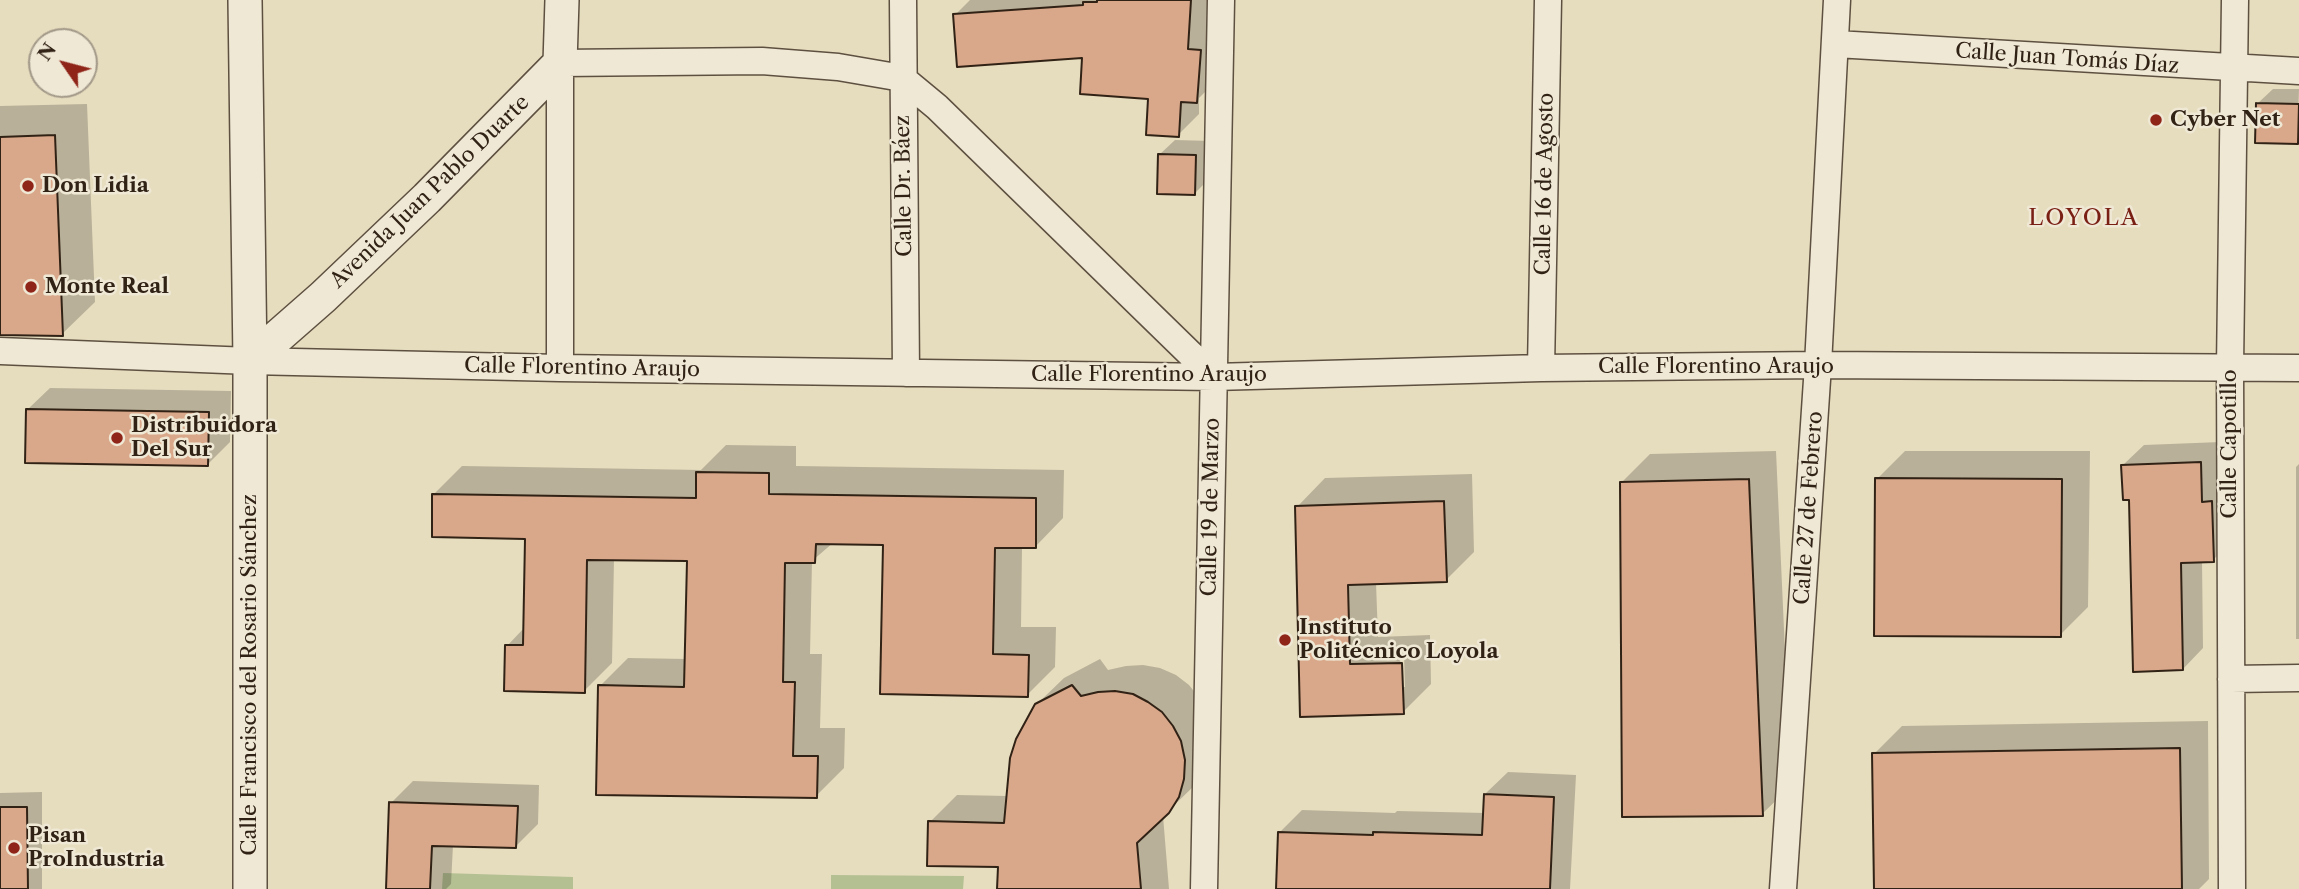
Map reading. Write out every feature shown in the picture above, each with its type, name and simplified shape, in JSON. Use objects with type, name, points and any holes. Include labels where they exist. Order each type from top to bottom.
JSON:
[{"type":"street","name":"Calle Francisco del Rosario Sánchez","points":[[244,0],[250,361],[250,889]]},
{"type":"street","points":[[560,368],[562,0]]},
{"type":"street","name":"Calle Dr. Báez","points":[[904,0],[902,78],[906,373]]},
{"type":"street","name":"Calle 19 de Marzo","points":[[1204,889],[1221,0]]},
{"type":"street","name":"Calle 16 de Agosto","points":[[1541,368],[1548,0]]},
{"type":"street","name":"Calle 27 de Febrero","points":[[1783,889],[1818,365],[1837,0]]},
{"type":"street","name":"Calle Capotillo","points":[[2232,889],[2230,367],[2235,0]]},
{"type":"street","name":"Calle Juan Tomás Díaz","points":[[1836,44],[2299,71]]},
{"type":"street","points":[[560,63],[762,61],[838,67],[902,78],[937,107],[1214,377]]},
{"type":"street","name":"Avenida Juan Pablo Duarte","points":[[250,361],[323,297],[427,198],[560,63]]},
{"type":"street","name":"Calle Florentino Araujo","points":[[0,351],[250,361],[560,368],[1214,377],[1541,368],[1818,365],[2299,368]]},
{"type":"street","points":[[2231,679],[2299,678]]},
{"type":"green space","points":[[443,873],[573,877],[573,889],[442,889]]},
{"type":"green space","points":[[831,875],[964,876],[963,889],[831,889]]},
{"type":"building","points":[[1191,0],[1188,49],[1201,50],[1197,103],[1181,102],[1179,137],[1146,135],[1148,99],[1080,94],[1082,58],[957,67],[953,14],[1083,5],[1083,2]]},
{"type":"building","points":[[2256,103],[2299,104],[2298,144],[2255,143]]},
{"type":"building","points":[[55,135],[63,336],[0,335],[0,137]]},
{"type":"building","points":[[1158,154],[1196,155],[1195,195],[1157,194]]},
{"type":"building","name":"Distribuidora Del Sur","points":[[26,409],[209,412],[208,466],[25,463]]},
{"type":"building","points":[[2201,462],[2202,502],[2212,501],[2214,562],[2181,563],[2183,670],[2133,672],[2129,500],[2123,500],[2121,465]]},
{"type":"building","points":[[696,472],[769,473],[769,494],[1036,498],[1036,548],[995,548],[993,654],[1029,655],[1028,697],[880,694],[883,545],[816,544],[815,563],[785,563],[783,682],[795,682],[793,756],[818,756],[817,798],[596,795],[598,685],[684,687],[687,561],[587,560],[585,693],[504,691],[505,645],[523,645],[525,539],[432,537],[432,494],[696,498]]},
{"type":"building","points":[[1875,478],[2062,479],[2061,637],[1874,636]]},
{"type":"building","points":[[1749,479],[1763,816],[1622,817],[1620,482]]},
{"type":"building","points":[[1444,501],[1447,582],[1348,585],[1350,664],[1402,663],[1404,714],[1300,717],[1295,506]]},
{"type":"building","points":[[1072,685],[1081,696],[1115,691],[1133,694],[1162,712],[1181,741],[1185,760],[1179,797],[1169,813],[1137,843],[1141,889],[997,889],[998,867],[927,866],[928,821],[1004,823],[1010,758],[1016,739],[1035,704]]},
{"type":"building","points":[[2180,748],[2182,889],[1874,889],[1872,753]]},
{"type":"building","points":[[1484,794],[1554,797],[1550,889],[1276,889],[1278,832],[1482,835]]},
{"type":"building","points":[[389,802],[518,806],[516,848],[432,846],[430,889],[386,889]]},
{"type":"building","name":"Pisan ProIndustria","points":[[0,807],[27,807],[28,889],[0,889]]},
{"type":"place","name":"Cyber Net","points":[[2156,120]]},
{"type":"place","name":"Don Lidia","points":[[28,186]]},
{"type":"place","name":"Monte Real","points":[[31,287]]},
{"type":"place","name":"Distribuidora Del Sur","points":[[117,438]]},
{"type":"place","name":"Instituto Politécnico Loyola","points":[[1285,640]]},
{"type":"place","name":"Pisan ProIndustria","points":[[14,848]]},
{"type":"district","name":"LOYOLA","points":[[2084,218]]}]
